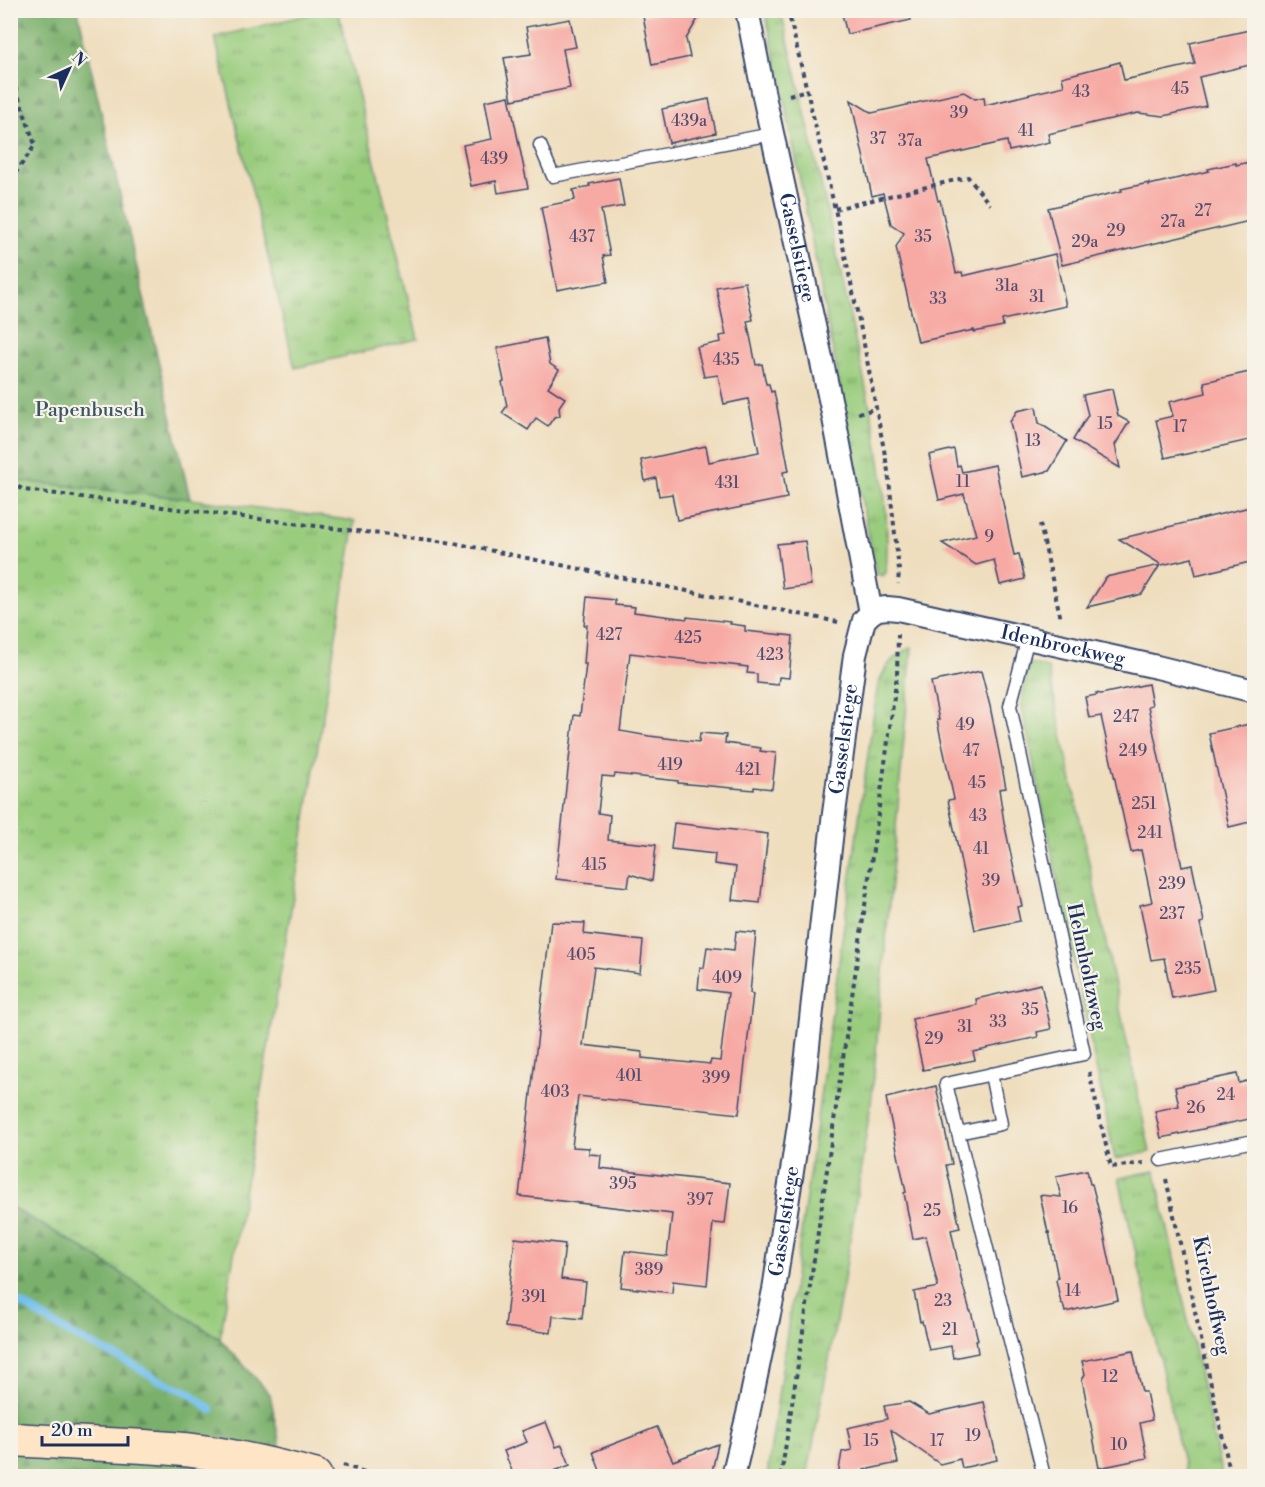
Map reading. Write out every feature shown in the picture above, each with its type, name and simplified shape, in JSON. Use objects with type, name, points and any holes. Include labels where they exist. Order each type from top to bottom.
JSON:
[{"type":"street","name":"Gasselstiege","points":[[733,1476],[774,1290],[800,1118],[832,821],[855,655],[866,620],[833,413],[747,10]]},
{"type":"street","name":"Idenbrockweg","points":[[866,620],[878,609],[898,609],[1067,646],[1254,691]]},
{"type":"street","points":[[10,1439],[190,1450],[280,1466],[315,1476]]},
{"type":"lane","points":[[540,145],[554,176],[772,134]]},
{"type":"lane","name":"Helmholtzweg","points":[[1029,638],[1010,706],[1084,1054],[946,1084],[1044,1476]]},
{"type":"lane","points":[[958,1133],[1001,1124],[991,1074]]},
{"type":"lane","points":[[1161,1160],[1254,1141]]},
{"type":"path","points":[[781,1476],[878,822],[897,675],[899,570],[888,471],[863,339],[788,10]]},
{"type":"path","points":[[10,71],[35,145],[10,181]]},
{"type":"path","points":[[835,209],[968,177],[990,205]]},
{"type":"path","points":[[10,482],[24,490],[454,543],[814,618],[866,620]]},
{"type":"path","points":[[1040,524],[1067,646]]},
{"type":"path","points":[[1084,1054],[1111,1167],[1161,1160]]},
{"type":"path","name":"Kirchhoffweg","points":[[1161,1160],[1231,1476]]},
{"type":"green space","name":"Papenbusch","points":[[11,10],[78,11],[190,499],[20,481],[11,477]]},
{"type":"green space","points":[[323,11],[338,11],[418,339],[295,368],[215,37]]},
{"type":"green space","points":[[765,11],[781,11],[818,168],[872,418],[886,511],[886,573],[883,576],[876,574],[785,102]]},
{"type":"green space","points":[[11,477],[20,481],[190,499],[355,521],[220,1339],[81,1247],[11,1207]]},
{"type":"green space","points":[[912,647],[872,1096],[844,1279],[807,1476],[767,1476],[877,690],[889,664]]},
{"type":"green space","points":[[1029,663],[1048,668],[1150,1152],[1115,1159],[1021,703]]},
{"type":"green space","points":[[1155,1171],[1222,1476],[1186,1476],[1119,1178]]},
{"type":"green space","points":[[10,1207],[81,1247],[220,1339],[270,1394],[286,1476],[11,1476]]},
{"type":"building","points":[[657,10],[703,10],[686,39],[690,57],[652,65],[643,16],[657,13]]},
{"type":"building","points":[[841,10],[910,10],[911,20],[847,34]]},
{"type":"building","points":[[570,19],[576,47],[563,49],[570,88],[512,100],[504,58],[531,54],[526,27]]},
{"type":"building","points":[[1254,29],[1254,64],[1199,77],[1206,106],[1164,116],[1138,113],[1097,122],[1048,134],[1050,142],[1009,151],[1007,141],[928,159],[938,201],[940,200],[956,273],[962,272],[963,276],[1055,254],[1066,306],[1002,320],[1003,326],[918,342],[896,247],[904,233],[891,224],[883,193],[872,196],[851,100],[872,113],[964,92],[975,99],[984,97],[985,105],[1064,86],[1062,77],[1120,62],[1124,80],[1195,64],[1190,43]]},
{"type":"building","points":[[509,96],[528,188],[498,193],[496,181],[471,186],[463,145],[492,139],[485,101]]},
{"type":"building","points":[[709,99],[716,133],[669,143],[662,109]]},
{"type":"building","points":[[1254,161],[1254,220],[1062,265],[1048,208],[1122,191],[1121,189],[1209,171],[1208,169]]},
{"type":"building","points":[[619,178],[624,206],[601,210],[610,255],[603,256],[608,282],[557,290],[541,207],[575,200],[573,190]]},
{"type":"building","points":[[745,282],[753,320],[747,321],[756,365],[762,364],[766,384],[769,384],[771,392],[774,391],[789,471],[783,472],[787,498],[677,520],[672,494],[659,496],[656,478],[645,481],[641,460],[706,446],[709,462],[759,452],[748,399],[724,404],[718,375],[704,377],[697,347],[721,342],[720,336],[726,335],[716,287]]},
{"type":"building","points":[[545,338],[550,364],[559,370],[548,387],[565,398],[559,407],[560,416],[554,417],[548,426],[536,418],[528,430],[502,413],[507,406],[497,348]]},
{"type":"building","points":[[1254,371],[1254,439],[1165,458],[1156,420],[1173,416],[1169,402],[1206,393],[1204,382]]},
{"type":"building","points":[[1112,389],[1118,416],[1129,422],[1115,445],[1120,468],[1073,440],[1088,415],[1083,395]]},
{"type":"building","points":[[1036,407],[1039,423],[1067,441],[1049,471],[1022,477],[1010,422],[1017,411]]},
{"type":"building","points":[[954,449],[957,466],[960,465],[962,472],[995,465],[1014,555],[1019,554],[1025,579],[1000,585],[994,560],[976,565],[942,543],[976,535],[964,494],[939,500],[929,455]]},
{"type":"building","points":[[1254,506],[1254,561],[1196,575],[1192,558],[1162,565],[1119,539]]},
{"type":"building","points":[[805,541],[811,585],[783,589],[777,544]]},
{"type":"building","points":[[1160,565],[1142,594],[1087,607],[1106,577]]},
{"type":"building","points":[[587,597],[615,600],[615,605],[635,607],[634,612],[731,622],[730,624],[745,626],[745,631],[793,636],[789,678],[779,677],[778,685],[757,683],[757,674],[747,673],[748,667],[630,653],[620,731],[699,742],[700,733],[726,735],[725,743],[761,748],[760,751],[776,753],[772,789],[754,787],[754,790],[678,783],[678,781],[615,774],[614,777],[602,776],[598,813],[610,815],[608,840],[656,845],[652,881],[630,874],[628,887],[556,879],[574,715],[580,716],[586,664],[584,664],[587,625],[584,625]]},
{"type":"building","points":[[981,671],[1006,788],[999,789],[1022,906],[1017,907],[1020,921],[975,930],[948,800],[954,799],[931,682]]},
{"type":"building","points":[[1148,684],[1152,705],[1148,706],[1182,867],[1192,865],[1204,922],[1200,923],[1214,990],[1172,998],[1164,958],[1151,960],[1140,905],[1152,902],[1141,850],[1131,852],[1101,716],[1089,718],[1085,697]]},
{"type":"building","points":[[1254,723],[1254,821],[1229,827],[1209,733]]},
{"type":"building","points":[[674,823],[768,834],[760,903],[732,900],[736,867],[714,864],[715,854],[671,849]]},
{"type":"building","points":[[551,922],[585,923],[584,934],[643,941],[640,973],[594,967],[583,1045],[642,1052],[642,1058],[691,1063],[710,1064],[711,1060],[720,1061],[728,993],[698,989],[700,967],[704,968],[707,947],[734,950],[736,931],[756,933],[750,993],[753,994],[739,1114],[578,1096],[572,1147],[589,1148],[589,1154],[601,1155],[600,1168],[730,1183],[725,1224],[713,1223],[707,1285],[673,1281],[672,1293],[621,1287],[625,1251],[667,1256],[672,1214],[519,1196]]},
{"type":"building","points":[[1041,984],[1051,1029],[1037,1032],[1038,1037],[973,1052],[975,1060],[923,1070],[912,1019],[977,1005],[976,999]]},
{"type":"building","points":[[1237,1074],[1239,1083],[1254,1079],[1254,1118],[1161,1138],[1155,1111],[1179,1106],[1175,1087]]},
{"type":"building","points":[[936,1086],[952,1164],[946,1165],[960,1228],[951,1230],[978,1340],[976,1340],[978,1353],[953,1358],[951,1346],[929,1350],[922,1321],[920,1322],[914,1292],[938,1287],[926,1236],[913,1239],[904,1193],[906,1192],[886,1098]]},
{"type":"building","points":[[1087,1170],[1101,1220],[1118,1300],[1065,1312],[1056,1280],[1058,1278],[1040,1195],[1061,1197],[1056,1176]]},
{"type":"building","points":[[515,1238],[565,1244],[561,1279],[586,1282],[582,1319],[553,1316],[551,1333],[505,1327]]},
{"type":"building","points":[[1133,1351],[1142,1392],[1146,1392],[1152,1420],[1140,1423],[1147,1458],[1099,1468],[1082,1379],[1085,1374],[1082,1361]]},
{"type":"building","points":[[909,1402],[929,1414],[984,1402],[997,1460],[962,1468],[960,1459],[940,1464],[891,1430],[898,1463],[838,1476],[842,1452],[852,1450],[847,1428],[887,1419],[884,1406]]},
{"type":"building","points":[[546,1422],[556,1447],[562,1445],[570,1465],[541,1476],[514,1476],[504,1451],[527,1442],[522,1431]]},
{"type":"building","points":[[657,1427],[673,1461],[718,1444],[711,1476],[602,1476],[593,1452]]},
{"type":"waterway","points":[[10,1298],[68,1333],[134,1365],[157,1379],[190,1393],[211,1410]]}]
